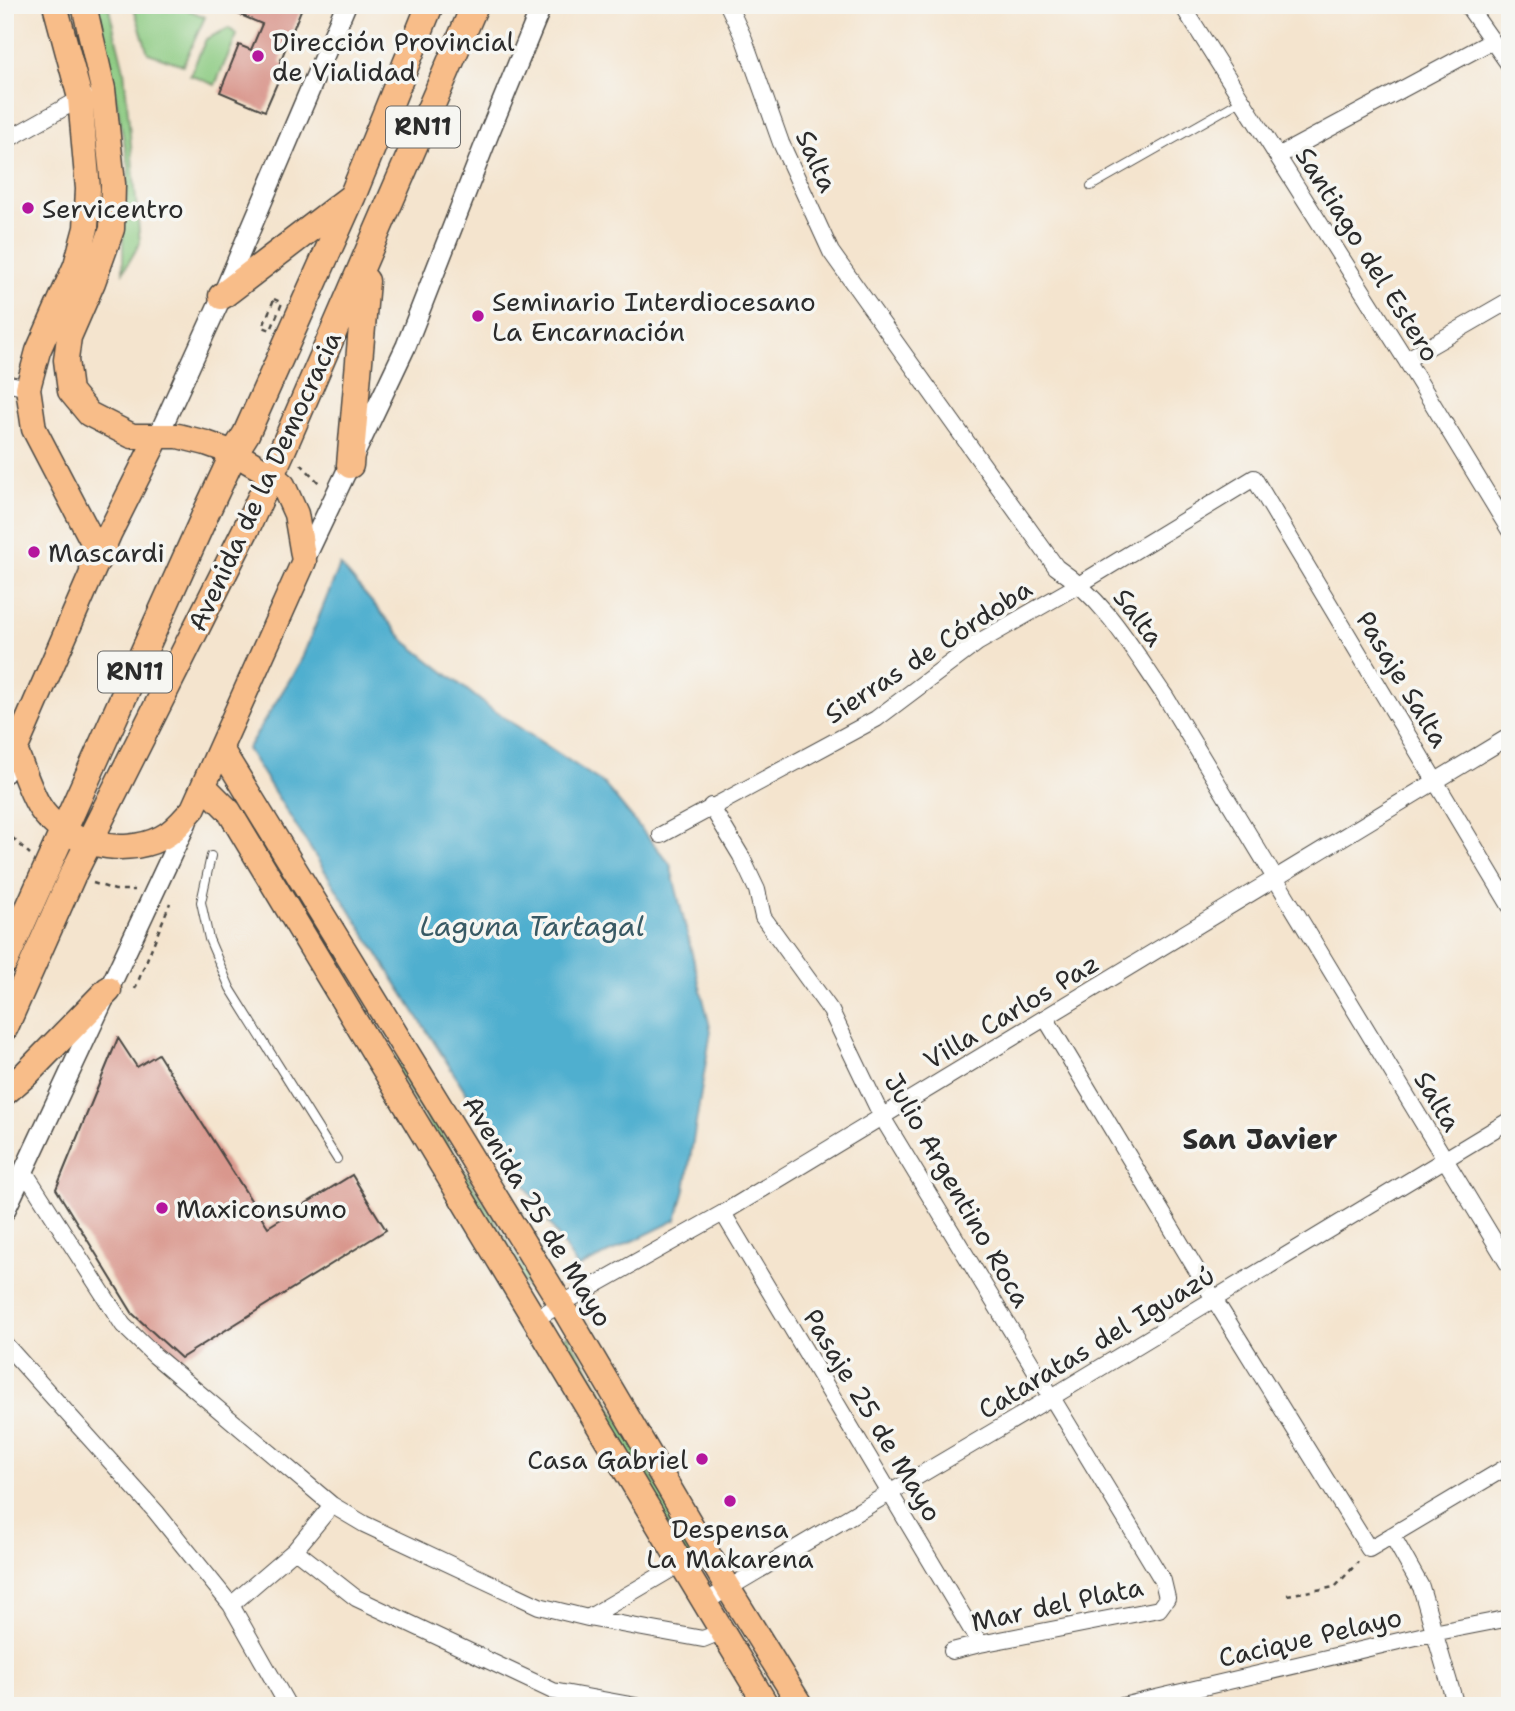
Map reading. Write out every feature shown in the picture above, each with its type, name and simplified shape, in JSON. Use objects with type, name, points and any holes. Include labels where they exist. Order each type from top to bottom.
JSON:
[{"type":"highway","name":"Avenida de la Democracia","points":[[5,961],[352,197],[430,5]]},
{"type":"highway","name":"Avenida de la Democracia","points":[[5,1027],[72,876],[247,525],[475,5]]},
{"type":"highway","points":[[222,296],[352,197]]},
{"type":"highway","points":[[350,464],[362,307],[370,248]]},
{"type":"highway","points":[[5,1092],[108,990]]},
{"type":"main road","points":[[15,750],[39,807],[63,831],[89,844],[135,845],[160,839],[175,829],[193,809],[304,561],[296,514],[283,485],[270,474],[234,453],[178,436],[132,436],[89,414],[70,391],[66,360],[69,337],[112,229],[113,184],[92,94],[55,5]]},
{"type":"main road","points":[[84,5],[92,94],[86,228],[76,265],[38,351],[17,385],[34,429],[86,526],[93,544],[92,573]]},
{"type":"main road","name":"RN11","points":[[15,750],[92,573],[158,436]]},
{"type":"main road","name":"Avenida 25 de Mayo","points":[[221,749],[561,1304],[727,1588],[801,1706]]},
{"type":"main road","points":[[204,786],[229,811],[767,1706]]},
{"type":"street","name":"RN11","points":[[158,436],[222,296],[346,5]]},
{"type":"street","points":[[304,561],[406,346],[542,5]]},
{"type":"street","name":"Salta","points":[[728,5],[744,39],[781,143],[831,252],[1056,567],[1080,584],[1104,608],[1166,696],[1510,1267]]},
{"type":"street","name":"Santiago del Estero","points":[[1182,5],[1406,360],[1510,531]]},
{"type":"street","points":[[1467,5],[1510,66]]},
{"type":"street","points":[[1278,156],[1492,41]]},
{"type":"street","points":[[5,141],[92,94]]},
{"type":"street","points":[[1406,360],[1510,300]]},
{"type":"street","name":"Sierras de Córdoba","points":[[661,835],[876,719],[977,643],[1254,478]]},
{"type":"street","name":"Pasaje Salta","points":[[1254,478],[1510,906]]},
{"type":"street","name":"Villa Carlos Paz","points":[[533,1320],[723,1213],[1510,737]]},
{"type":"street","name":"RN11","points":[[5,773],[15,750]]},
{"type":"street","name":"Julio Argentino Roca","points":[[711,806],[757,890],[763,916],[831,1011],[882,1118],[1163,1581],[1167,1598]]},
{"type":"street","points":[[5,1211],[193,809]]},
{"type":"street","points":[[1046,1019],[1214,1299],[1369,1549],[1510,1465]]},
{"type":"street","name":"Cataratas del Iguazú","points":[[705,1602],[1052,1397],[1510,1120]]},
{"type":"street","points":[[24,1171],[123,1325],[154,1355],[332,1505],[364,1524],[539,1606],[588,1618],[704,1639],[723,1631]]},
{"type":"street","name":"Pasaje 25 de Mayo","points":[[723,1213],[981,1644]]},
{"type":"street","points":[[5,1344],[156,1512],[231,1605],[288,1706]]},
{"type":"street","points":[[231,1605],[295,1550],[332,1505]]},
{"type":"street","points":[[1392,1535],[1421,1587],[1456,1706]]},
{"type":"street","points":[[295,1550],[356,1598],[553,1691],[636,1706]]},
{"type":"street","points":[[588,1618],[680,1564]]},
{"type":"street","name":"Mar del Plata","points":[[952,1651],[1159,1609],[1167,1598]]},
{"type":"street","name":"Cacique Pelayo","points":[[1122,1706],[1433,1633],[1510,1618]]},
{"type":"lane","points":[[1091,186],[1242,100]]},
{"type":"lane","points":[[211,856],[201,902],[209,939],[230,988],[337,1159]]},
{"type":"path","points":[[274,299],[282,303],[276,318],[271,330],[263,327],[274,299]]},
{"type":"path","points":[[298,462],[333,497]]},
{"type":"path","points":[[5,831],[34,857]]},
{"type":"path","points":[[88,882],[115,890],[137,890]]},
{"type":"path","points":[[135,989],[173,897]]},
{"type":"path","points":[[1287,1595],[1335,1587],[1369,1549]]},
{"type":"green space","points":[[92,5],[108,5],[124,70],[140,243],[123,272],[123,228],[129,167],[109,63]]},
{"type":"green space","points":[[133,5],[177,5],[205,17],[183,65],[148,53]]},
{"type":"green space","points":[[229,28],[237,35],[215,85],[190,75],[206,39]]},
{"type":"green space","points":[[237,802],[241,804],[533,1283],[532,1289],[528,1290]]},
{"type":"green space","points":[[568,1335],[703,1562],[694,1568],[559,1340]]},
{"type":"water","name":"Laguna Tartagal","points":[[340,565],[406,642],[490,708],[604,784],[670,864],[711,1031],[685,1190],[676,1220],[578,1268],[247,749],[300,663]]},
{"type":"building","name":"Dirección Provincial de Vialidad","points":[[217,5],[303,5],[280,62],[285,65],[265,111],[220,92],[239,45],[251,50],[262,24]]},
{"type":"building","name":"Maxiconsumo","points":[[118,1038],[137,1067],[158,1054],[268,1227],[352,1175],[386,1230],[181,1358],[133,1314],[56,1189]]},
{"type":"place","name":"Dirección Provincial de Vialidad","points":[[258,56]]},
{"type":"place","name":"Servicentro","points":[[28,208]]},
{"type":"place","name":"Seminario Interdiocesano La Encarnación","points":[[478,316]]},
{"type":"place","name":"Mascardi","points":[[34,552]]},
{"type":"place","name":"Maxiconsumo","points":[[162,1208]]},
{"type":"place","name":"Casa Gabriel","points":[[702,1459]]},
{"type":"place","name":"Despensa La Makarena","points":[[730,1501]]},
{"type":"district","name":"San Javier","points":[[1260,1139]]}]
